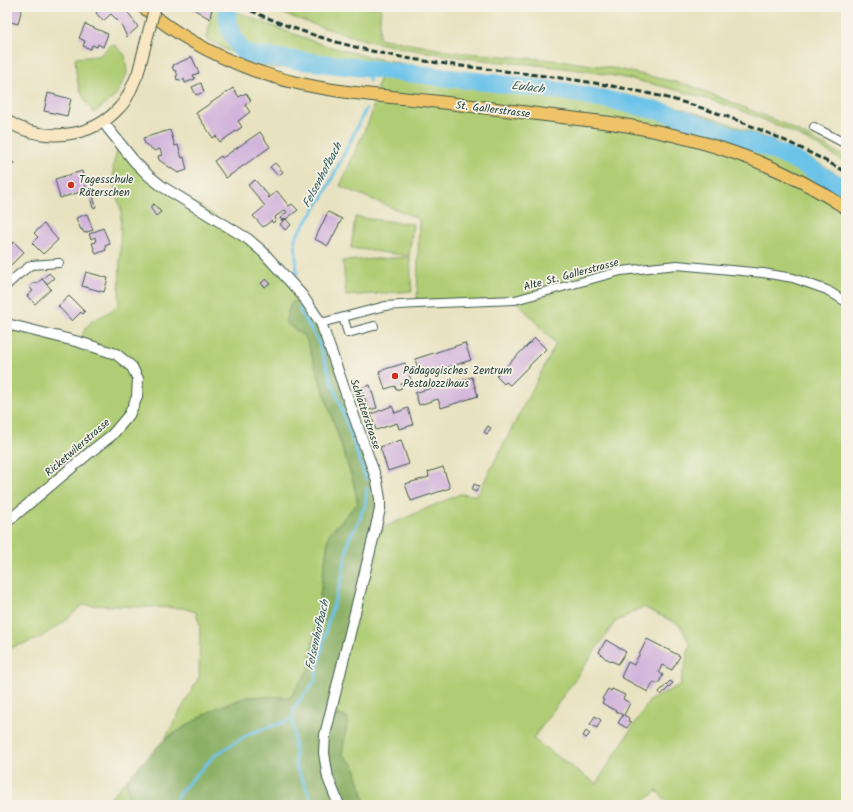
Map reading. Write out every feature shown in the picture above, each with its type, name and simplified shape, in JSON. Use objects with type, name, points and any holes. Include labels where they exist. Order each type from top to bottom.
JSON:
[{"type":"main road","name":"St. Gallerstrasse","points":[[143,7],[176,32],[214,54],[255,70],[292,82],[346,91],[611,123],[665,133],[734,152],[786,174],[846,208]]},
{"type":"main road","points":[[7,121],[24,129],[39,133],[61,135],[78,132],[103,122],[120,108],[132,89],[138,73],[155,7]]},
{"type":"street","name":"Schlatterstrasse","points":[[103,122],[134,161],[149,176],[164,187],[248,239],[263,252],[302,295],[321,323],[377,481],[380,509],[325,735],[324,753],[328,778],[339,805]]},
{"type":"street","points":[[814,127],[846,144]]},
{"type":"street","points":[[7,285],[31,265],[59,263]]},
{"type":"street","name":"Alte St. Gallerstrasse","points":[[321,323],[385,306],[515,300],[621,271],[677,265],[763,273],[793,278],[827,290],[846,302]]},
{"type":"street","points":[[343,317],[348,333],[374,326]]},
{"type":"street","name":"Ricketwilerstrasse","points":[[7,324],[79,342],[116,354],[132,367],[138,379],[137,397],[132,409],[129,415],[112,435],[7,522]]},
{"type":"green space","points":[[212,7],[225,7],[321,44],[365,56],[410,65],[596,89],[680,108],[725,122],[769,139],[811,159],[846,179],[846,805],[670,805],[657,791],[639,805],[366,805],[354,765],[342,754],[348,718],[330,711],[375,531],[460,494],[477,495],[556,344],[515,300],[417,304],[419,219],[340,186],[371,116],[380,74],[287,66],[274,69],[226,50],[207,39]],"holes":[[[643,607],[680,625],[690,644],[680,685],[650,700],[596,784],[533,739],[615,622]]]},
{"type":"green space","points":[[272,7],[381,7],[379,38],[453,52],[565,61],[618,69],[689,85],[782,123],[846,157],[846,163],[820,147],[766,121],[680,91],[622,77],[592,72],[457,57],[368,41],[295,18],[271,9]]},
{"type":"green space","points":[[110,45],[115,45],[125,55],[127,73],[119,90],[112,99],[94,113],[84,99],[80,90],[75,58],[99,56]]},
{"type":"green space","points":[[123,147],[134,161],[248,239],[302,295],[285,322],[306,338],[353,481],[358,503],[329,534],[309,669],[291,697],[247,697],[214,709],[165,739],[199,677],[200,626],[196,612],[182,608],[82,605],[64,622],[38,639],[7,649],[7,324],[79,342],[86,327],[92,321],[113,310],[119,304],[121,209],[115,191],[113,166],[117,151]]},
{"type":"green space","points":[[355,217],[413,224],[409,256],[351,248]]},
{"type":"green space","points":[[410,257],[412,291],[346,296],[343,261]]},
{"type":"green space","points":[[302,295],[321,323],[380,499],[330,712],[348,718],[342,754],[354,765],[366,805],[128,805],[127,779],[165,739],[214,709],[247,697],[291,697],[309,669],[329,534],[358,503],[353,481],[306,338],[285,322],[290,305]]},
{"type":"green space","points":[[127,779],[128,805],[104,805]]},
{"type":"building","points":[[7,7],[22,7],[18,24],[7,21]]},
{"type":"building","points":[[94,7],[122,7],[130,15],[138,27],[127,37],[121,24],[111,14],[103,21],[96,13],[98,11]]},
{"type":"building","points":[[190,7],[212,7],[210,19]]},
{"type":"building","points":[[85,24],[108,34],[103,47],[98,44],[97,47],[92,45],[91,49],[83,46],[85,41],[79,38]]},
{"type":"building","points":[[192,57],[199,73],[193,75],[195,79],[185,83],[184,79],[180,81],[179,79],[177,80],[176,76],[178,75],[172,67],[174,66],[173,65]]},
{"type":"building","points":[[201,83],[204,92],[196,95],[192,87]]},
{"type":"building","points":[[233,88],[239,97],[246,93],[251,101],[245,105],[250,112],[238,121],[242,127],[220,142],[216,136],[213,138],[196,113]]},
{"type":"building","points":[[48,93],[71,99],[67,116],[44,111]]},
{"type":"building","points":[[170,130],[175,146],[178,145],[182,158],[184,157],[187,170],[178,173],[159,160],[158,156],[162,155],[160,149],[155,151],[145,144],[143,138]]},
{"type":"building","points":[[260,132],[270,147],[226,178],[214,161],[221,156],[222,158]]},
{"type":"building","points":[[7,156],[14,163],[7,170]]},
{"type":"building","points":[[275,163],[283,172],[278,176],[270,167]]},
{"type":"building","name":"Tagesschule Räterschen","points":[[82,171],[87,190],[60,198],[55,179]]},
{"type":"building","points":[[255,180],[269,196],[269,198],[277,191],[289,206],[292,204],[298,210],[282,221],[280,218],[287,212],[285,210],[275,217],[276,220],[273,223],[271,221],[263,227],[253,216],[265,206],[248,185]]},
{"type":"building","points":[[93,196],[96,207],[93,208],[90,197]]},
{"type":"building","points":[[154,204],[161,212],[156,216],[150,207]]},
{"type":"building","points":[[328,212],[342,219],[328,246],[315,239]]},
{"type":"building","points":[[87,214],[93,230],[84,233],[82,229],[81,230],[76,218]]},
{"type":"building","points":[[286,219],[291,225],[285,230],[280,224]]},
{"type":"building","points":[[44,224],[58,240],[43,254],[32,243],[38,237],[34,233]]},
{"type":"building","points":[[103,228],[110,244],[105,246],[106,250],[96,254],[92,243],[96,242],[95,237],[91,239],[89,234]]},
{"type":"building","points":[[14,242],[24,252],[10,266],[7,263],[7,249]]},
{"type":"building","points":[[86,272],[108,278],[104,292],[82,286]]},
{"type":"building","points":[[49,273],[54,278],[47,284],[42,279]]},
{"type":"building","points":[[42,279],[51,289],[35,304],[27,296],[33,291],[29,287]]},
{"type":"building","points":[[266,279],[270,283],[265,287],[261,283]]},
{"type":"building","points":[[69,296],[85,312],[83,314],[81,312],[72,321],[58,306]]},
{"type":"building","points":[[535,338],[546,349],[510,385],[506,382],[504,384],[496,376]]},
{"type":"building","points":[[465,343],[471,360],[420,376],[415,359]]},
{"type":"building","name":"Pädagogisches Zentrum Pestalozzihaus","points":[[405,363],[411,380],[401,384],[402,388],[396,390],[395,386],[385,389],[379,371]]},
{"type":"building","points":[[472,377],[478,396],[441,408],[438,399],[419,405],[415,393],[434,387],[435,389]]},
{"type":"building","points":[[370,385],[377,408],[369,410],[361,388]]},
{"type":"building","points":[[392,406],[395,413],[408,408],[413,425],[399,429],[397,423],[376,430],[371,414]]},
{"type":"building","points":[[488,426],[491,428],[487,434],[484,432]]},
{"type":"building","points":[[401,440],[409,464],[388,471],[380,447]]},
{"type":"building","points":[[443,467],[450,488],[411,501],[405,484],[429,477],[428,472]]},
{"type":"building","points":[[474,484],[479,486],[476,492],[472,490]]},
{"type":"building","points":[[647,639],[680,656],[672,670],[662,665],[659,672],[663,675],[658,684],[654,682],[648,692],[621,677],[628,662],[634,665]]},
{"type":"building","points":[[606,640],[626,652],[618,664],[605,658],[599,652]]},
{"type":"building","points":[[670,681],[673,683],[661,695],[659,692]]},
{"type":"building","points":[[608,689],[611,691],[612,689],[625,695],[623,699],[630,703],[624,715],[629,718],[628,721],[631,722],[627,728],[618,723],[623,715],[602,703],[604,700],[602,699]]},
{"type":"building","points":[[595,716],[601,720],[597,728],[590,724]]},
{"type":"building","points":[[586,731],[590,734],[586,738],[583,736]]},
{"type":"waterway","name":"Eulach","points":[[229,7],[227,14],[230,30],[239,47],[246,53],[252,55],[562,91],[619,102],[667,113],[765,147],[798,162],[846,189]]},
{"type":"waterway","name":"Felsenhofbach","points":[[369,81],[370,69]]},
{"type":"waterway","name":"Felsenhofbach","points":[[297,274],[295,238],[323,197],[366,109]]},
{"type":"waterway","name":"Felsenhofbach","points":[[300,308],[301,313],[318,341],[366,479]]},
{"type":"waterway","name":"Felsenhofbach","points":[[314,805],[296,767],[293,719],[294,708],[315,681],[328,622],[342,578],[349,538],[360,520],[361,513],[365,506],[367,488]]},
{"type":"waterway","points":[[173,805],[181,791],[214,756],[249,734],[293,719]]},
{"type":"railway","points":[[243,7],[283,24],[325,39],[390,55],[581,81],[665,97],[718,113],[744,123],[796,146],[846,172]]},
{"type":"place","name":"Tagesschule Räterschen","points":[[71,185]]},
{"type":"place","name":"Pädagogisches Zentrum Pestalozzihaus","points":[[395,376]]}]
